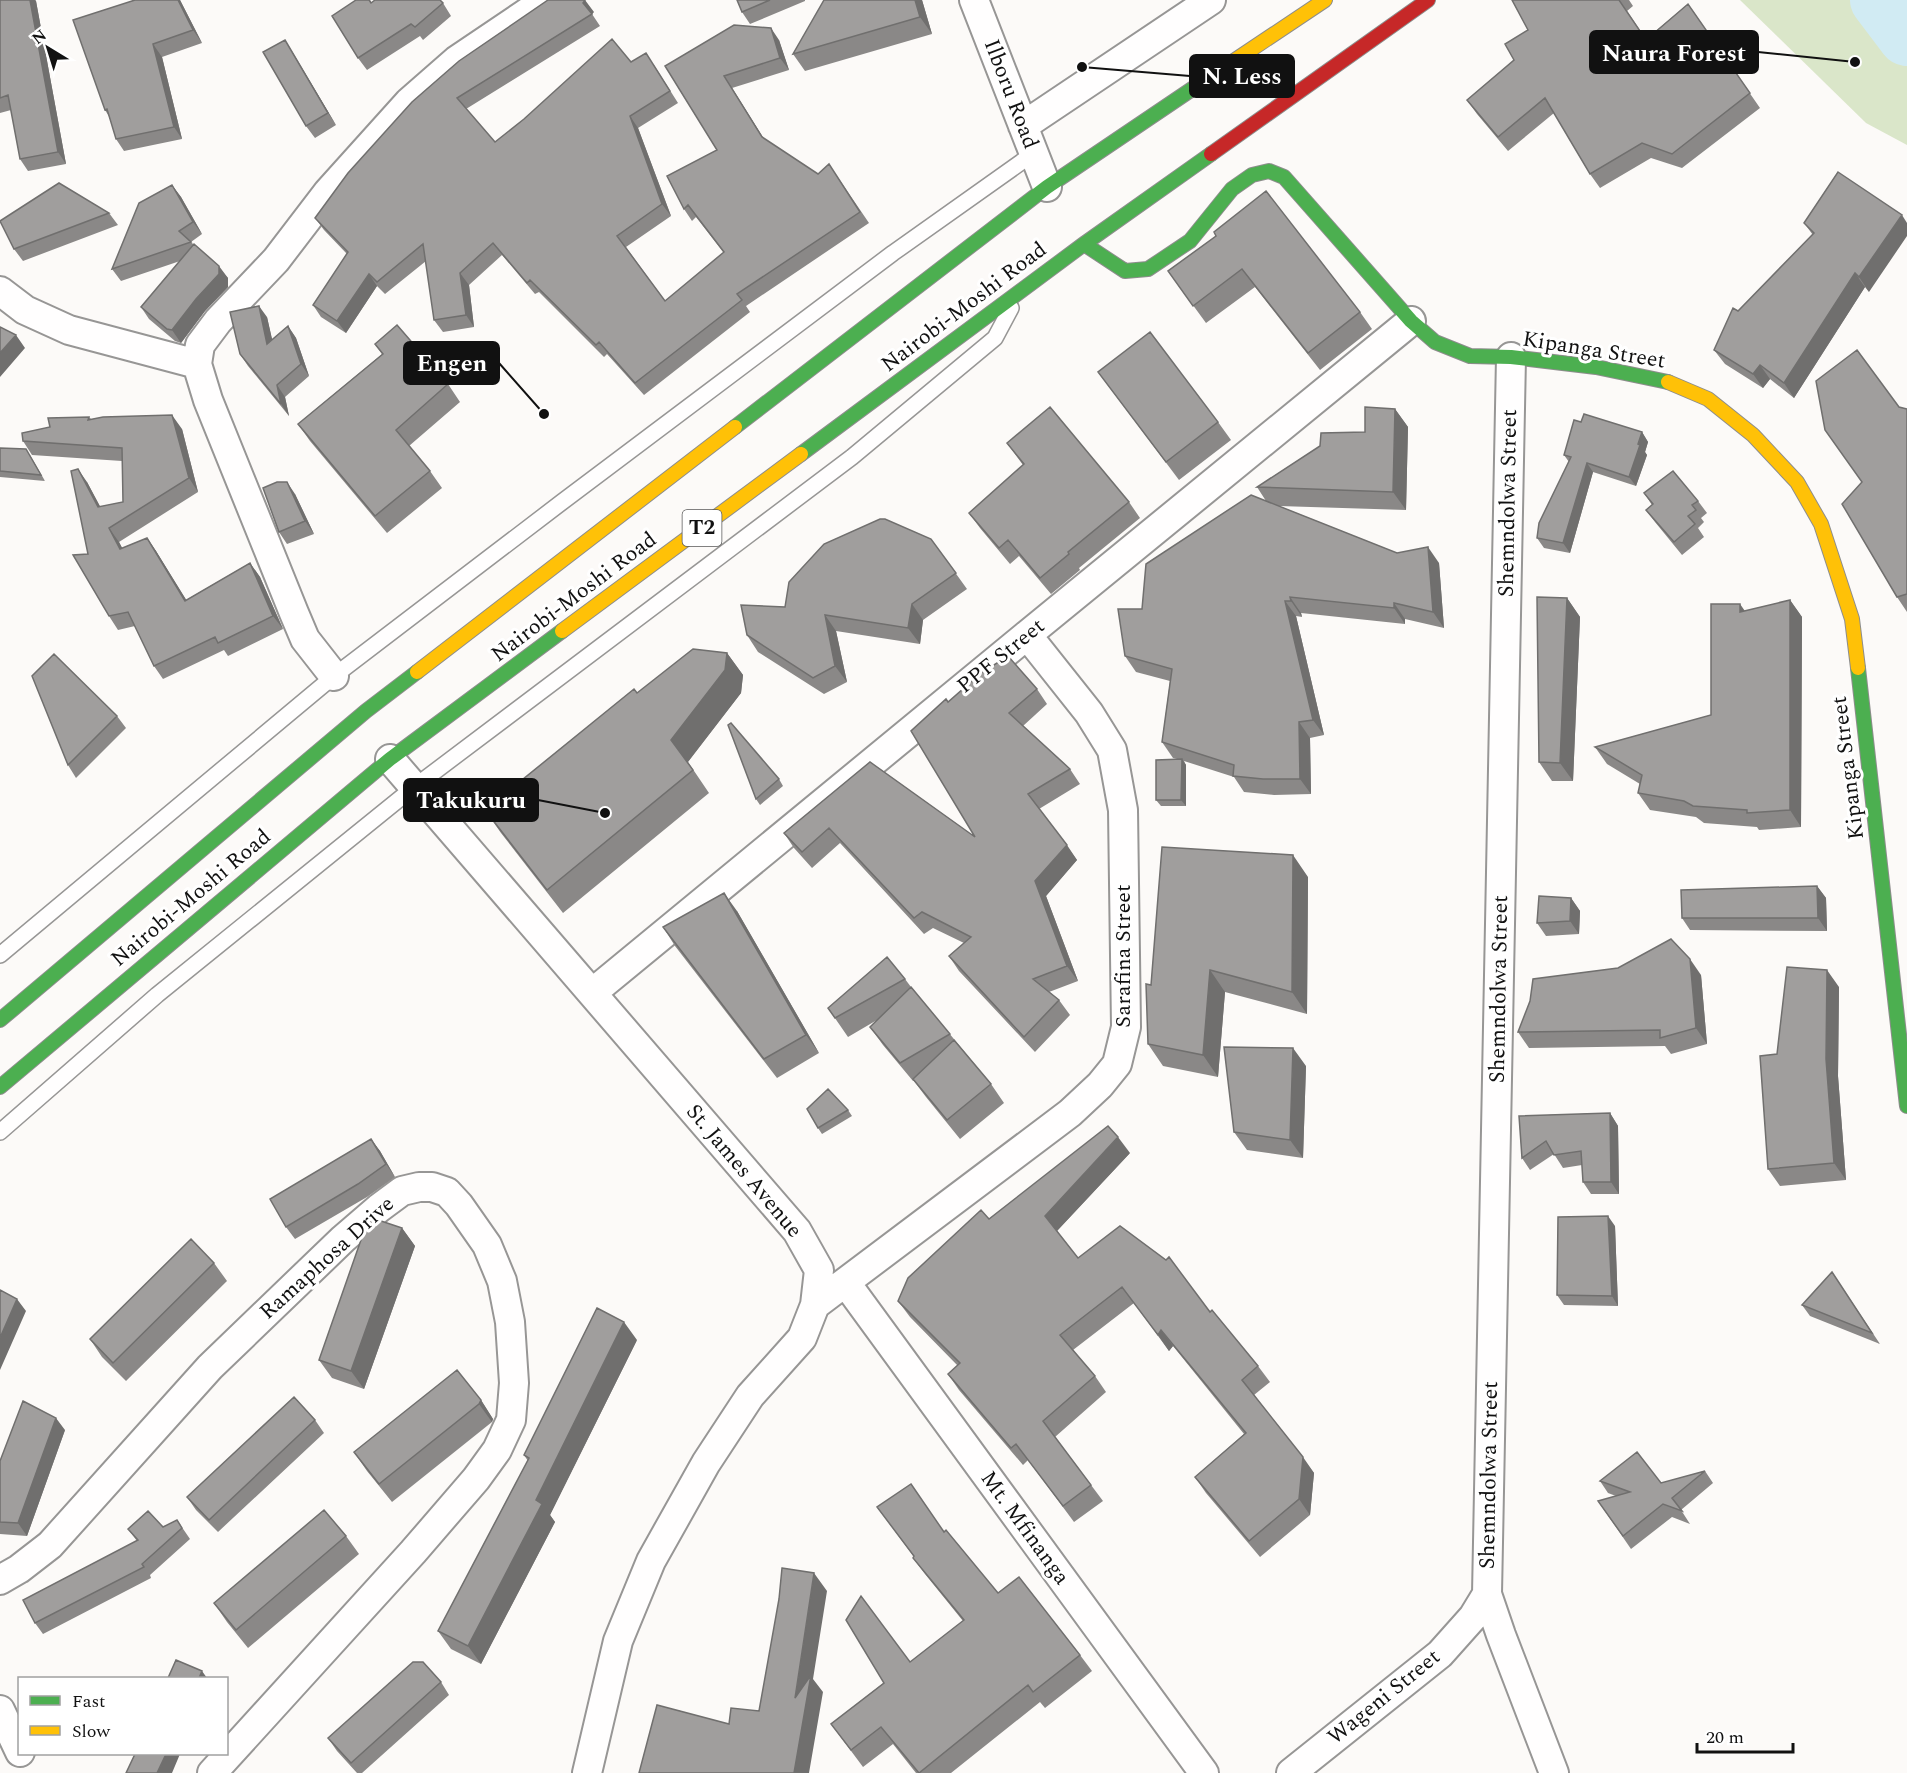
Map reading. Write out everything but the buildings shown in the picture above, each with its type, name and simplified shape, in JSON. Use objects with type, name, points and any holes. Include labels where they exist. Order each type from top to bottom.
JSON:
[{"type":"main road","name":"Nairobi-Moshi Road","points":[[0,1020],[366,711],[1047,188],[1325,0]]},
{"type":"main road","name":"Nairobi-Moshi Road","points":[[0,1087],[390,759],[1084,244],[1428,0]]},
{"type":"main road","name":"Kipanga Street","points":[[1084,244],[1125,271],[1148,269],[1190,241],[1232,189],[1252,175],[1269,171],[1284,177],[1411,321],[1435,342],[1470,356],[1511,357],[1596,367],[1665,381],[1708,399],[1753,435],[1797,482],[1821,524],[1852,619],[1907,1106]]},
{"type":"street","points":[[334,676],[305,639],[208,400],[197,364],[200,345],[218,321],[276,260],[328,192],[409,102],[457,60],[546,0]]},
{"type":"street","name":"Ilboru Road","points":[[974,0],[1047,188]]},
{"type":"street","points":[[1023,126],[1210,0]]},
{"type":"street","points":[[0,291],[25,310],[69,330],[197,364]]},
{"type":"street","name":"PPF Street","points":[[592,993],[1411,321]]},
{"type":"street","name":"Shemndolwa Street","points":[[1480,1605],[1511,357]]},
{"type":"street","name":"Sarafina Street","points":[[816,1305],[1070,1113],[1100,1085],[1117,1064],[1126,1027],[1123,810],[1112,750],[1089,713],[1027,634]]},
{"type":"street","name":"St. James Avenue","points":[[390,759],[797,1231],[819,1270],[816,1305],[802,1338],[750,1396],[706,1463],[651,1561],[618,1641],[587,1773]]},
{"type":"street","name":"Ramaphosa Drive","points":[[0,1580],[20,1569],[50,1545],[210,1367],[344,1239],[402,1191],[418,1187],[432,1187],[447,1192],[487,1245],[502,1281],[510,1322],[514,1383],[511,1420],[497,1450],[476,1479],[413,1552],[212,1773]]},
{"type":"street","name":"Mt. Mfinanga","points":[[846,1283],[1204,1773]]},
{"type":"street","points":[[1480,1605],[1505,1646],[1554,1773]]},
{"type":"street","name":"Wageni Street","points":[[1291,1773],[1440,1654],[1480,1605]]},
{"type":"street","points":[[0,1710],[18,1749]]},
{"type":"street","points":[[21,1755],[29,1773]]},
{"type":"lane","points":[[0,955],[334,676],[855,281],[1034,153]]},
{"type":"lane","points":[[0,1132],[157,996],[413,788],[852,457],[995,338],[1020,292]]},
{"type":"green space","points":[[1740,0],[1907,0],[1907,145],[1866,123]]},
{"type":"waterway","points":[[1879,0],[1907,37]]},
{"type":"traffic: fast","points":[[735,427],[1047,187],[1201,83]]},
{"type":"traffic: fast","points":[[801,454],[1084,244],[1211,154]]},
{"type":"traffic: fast","points":[[1084,244],[1125,271],[1148,269],[1190,241],[1232,189],[1252,175],[1269,171],[1284,177],[1411,321],[1435,342],[1470,356],[1511,357],[1596,367],[1668,382]]},
{"type":"traffic: fast","points":[[0,1087],[390,759],[562,631]]},
{"type":"traffic: fast","points":[[1858,668],[1907,1106]]},
{"type":"traffic: fast","points":[[0,1020],[366,711],[417,672]]},
{"type":"traffic: slow","points":[[1201,83],[1325,0]]},
{"type":"traffic: slow","points":[[1668,382],[1708,399],[1753,435],[1797,482],[1821,524],[1852,619],[1858,668]]},
{"type":"traffic: slow","points":[[417,672],[735,427]]},
{"type":"traffic: slow","points":[[562,631],[801,454]]},
{"type":"traffic: jam","points":[[1211,154],[1428,0]]},
{"type":"place","name":"Naura Forest","points":[[1855,62]]},
{"type":"place","name":"N. Less","points":[[1082,67]]},
{"type":"place","name":"Engen","points":[[544,414]]},
{"type":"place","name":"Takukuru","points":[[605,813]]}]
